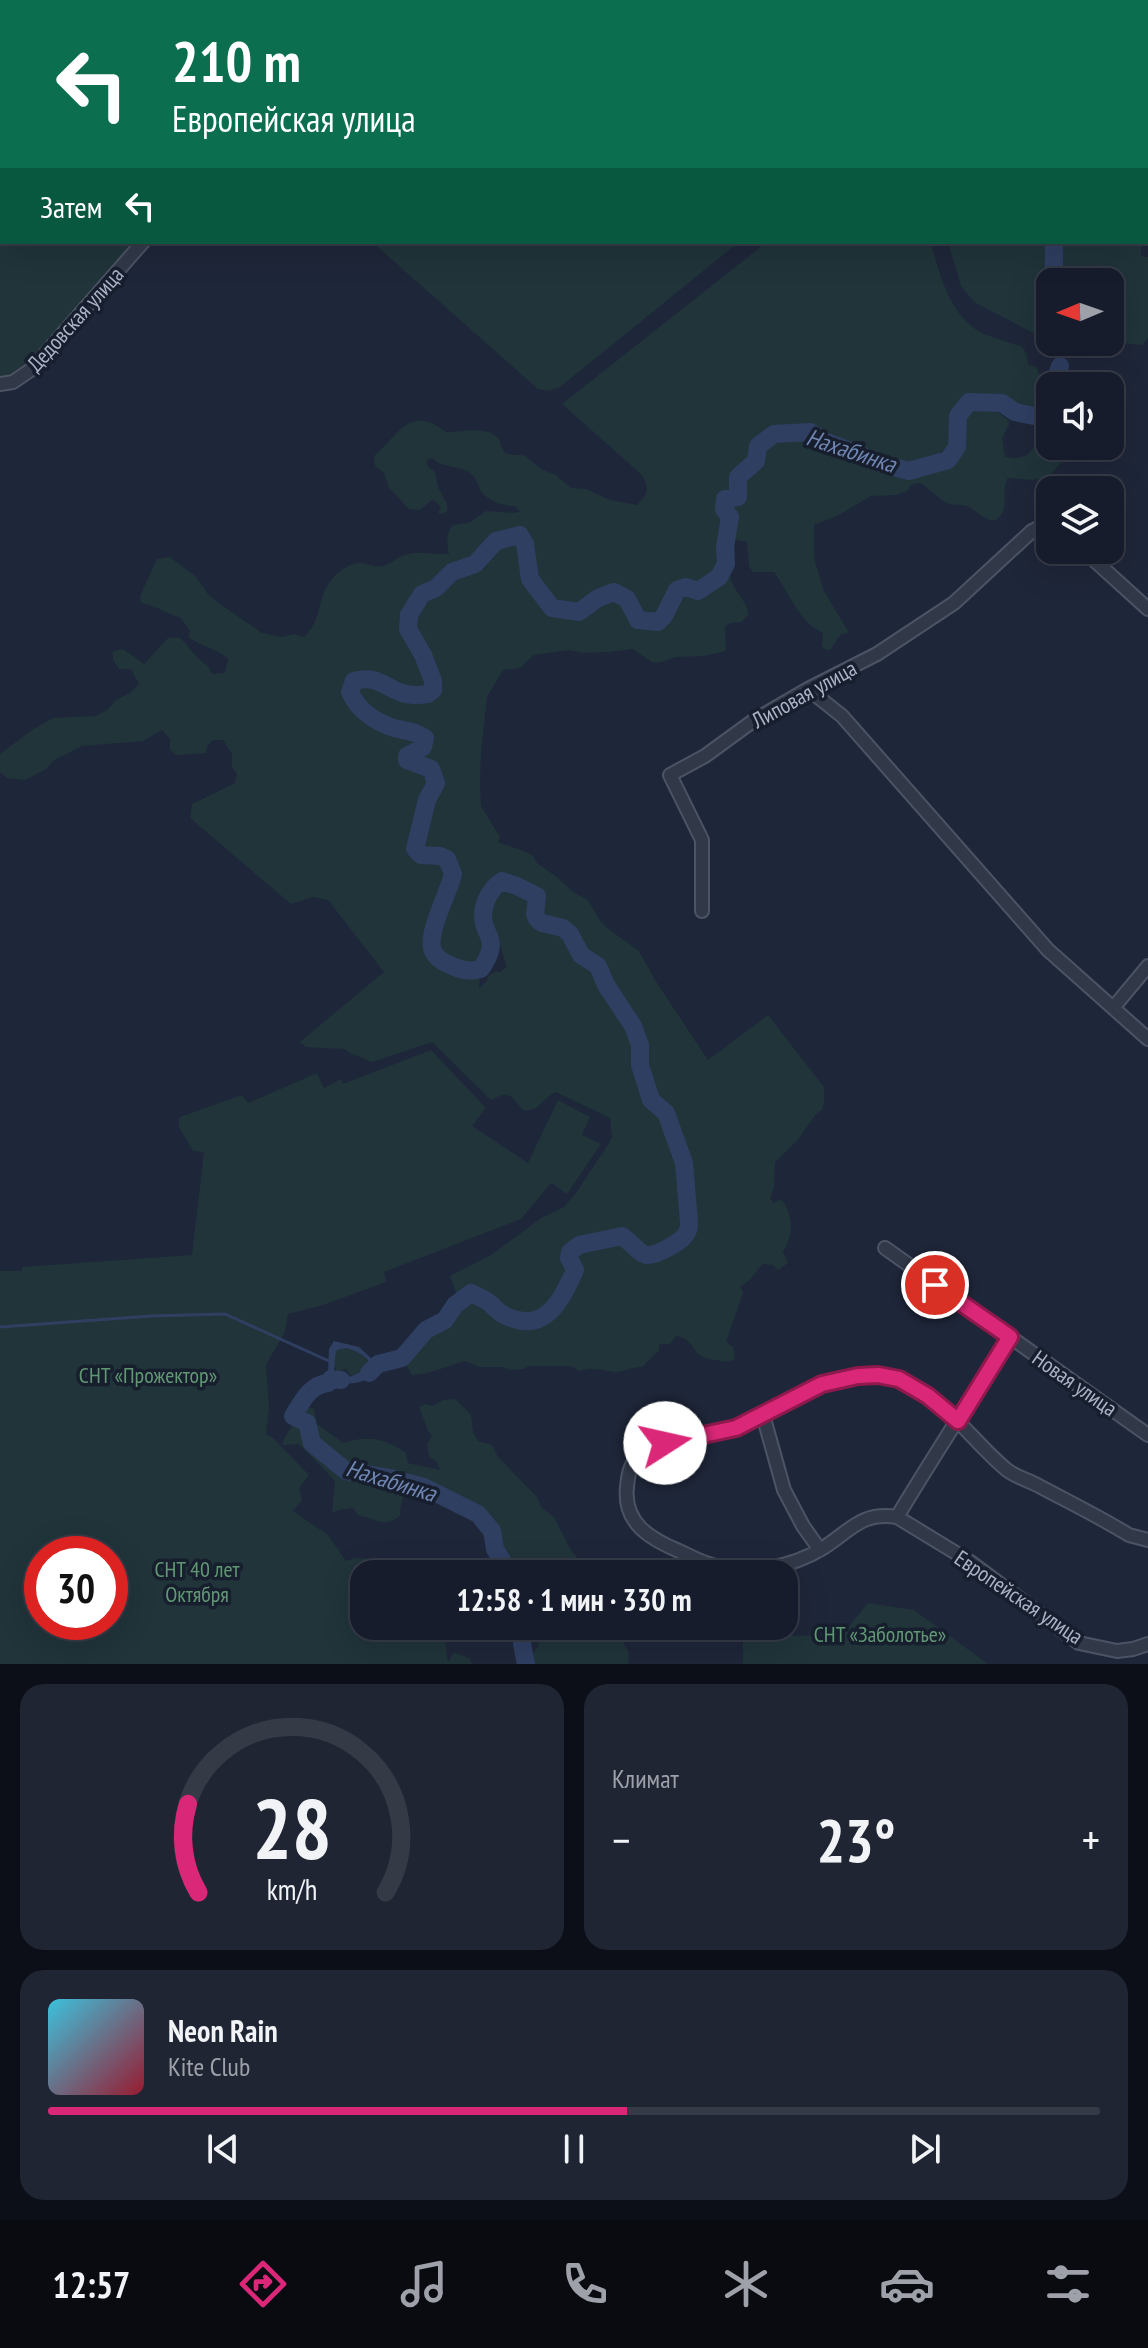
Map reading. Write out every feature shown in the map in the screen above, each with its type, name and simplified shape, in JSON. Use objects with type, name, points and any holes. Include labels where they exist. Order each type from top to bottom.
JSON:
[{"type":"street","name":"Дедовская улица","points":[[0,384],[13,382],[32,369],[141,244]]},
{"type":"street","name":"Липовая улица","points":[[702,911],[702,840],[670,775],[705,756],[753,721],[877,654],[954,603],[1036,529]]},
{"type":"street","points":[[1098,564],[1148,609]]},
{"type":"street","points":[[808,689],[842,716],[1048,950],[1148,1039]]},
{"type":"street","points":[[1113,1008],[1148,966]]},
{"type":"street","name":"Новая улица","points":[[885,1248],[1148,1435]]},
{"type":"street","points":[[1010,1337],[958,1421],[897,1517],[881,1514],[869,1517],[820,1550],[778,1567],[754,1570],[713,1565],[654,1540],[638,1527],[630,1514],[625,1498],[628,1475],[638,1455],[650,1447],[736,1428],[822,1384],[878,1375],[899,1379],[914,1387],[958,1421],[1008,1471],[1129,1535],[1148,1540]]},
{"type":"street","points":[[763,1415],[784,1490],[820,1550]]},
{"type":"street","name":"Европейская улица","points":[[897,1517],[969,1561],[1079,1643],[1117,1651],[1148,1644]]},
{"type":"green space","points":[[0,244],[130,244],[45,348],[4,384],[0,384]]},
{"type":"green space","points":[[374,244],[737,244],[560,387],[549,391],[538,389]]},
{"type":"green space","points":[[764,244],[931,244],[946,289],[965,320],[984,334],[1022,347],[1028,364],[1037,368],[1036,408],[1011,407],[1007,402],[993,404],[1009,421],[1002,438],[1005,457],[1022,457],[1036,445],[1036,460],[1064,460],[1049,476],[1036,476],[1036,479],[1032,480],[1008,478],[1003,511],[994,520],[966,506],[945,502],[920,483],[912,484],[907,491],[896,495],[871,496],[837,516],[814,525],[814,557],[823,589],[849,633],[841,634],[830,650],[824,649],[823,633],[801,615],[774,572],[753,572],[749,566],[747,542],[735,540],[735,554],[730,558],[730,576],[748,615],[742,622],[730,623],[725,627],[726,651],[653,663],[633,649],[583,653],[569,650],[534,655],[520,668],[503,670],[487,697],[480,781],[481,806],[500,837],[498,842],[533,856],[537,863],[573,892],[588,900],[606,927],[639,951],[708,1060],[768,1015],[824,1087],[824,1103],[822,1110],[797,1141],[775,1162],[774,1188],[770,1198],[773,1203],[781,1199],[790,1218],[791,1232],[783,1252],[788,1263],[778,1270],[773,1265],[763,1264],[740,1286],[743,1293],[726,1342],[733,1347],[735,1359],[725,1361],[700,1356],[689,1341],[676,1336],[670,1344],[659,1344],[659,1350],[642,1367],[618,1372],[580,1371],[571,1366],[529,1366],[510,1370],[504,1367],[479,1367],[465,1361],[412,1375],[407,1366],[409,1359],[430,1330],[446,1328],[461,1307],[450,1276],[491,1255],[540,1219],[564,1207],[609,1143],[612,1136],[610,1118],[556,1092],[529,1110],[523,1110],[512,1097],[504,1094],[491,1100],[432,1042],[372,1062],[344,1049],[306,1047],[300,1042],[384,972],[328,900],[313,897],[291,904],[190,818],[192,804],[235,783],[237,774],[232,767],[232,754],[223,740],[213,740],[207,746],[206,753],[176,755],[170,750],[170,739],[162,730],[143,741],[82,746],[25,780],[7,778],[0,772],[0,754],[53,718],[96,716],[130,693],[139,684],[131,669],[119,669],[113,660],[113,651],[123,649],[144,664],[168,638],[180,638],[212,674],[225,673],[228,659],[188,637],[190,631],[181,618],[141,603],[140,596],[157,559],[170,557],[196,577],[217,602],[262,633],[304,637],[315,620],[328,584],[345,568],[355,563],[383,566],[411,554],[449,554],[447,542],[453,525],[469,523],[486,511],[520,512],[515,506],[487,498],[470,473],[432,458],[427,460],[428,467],[435,472],[447,511],[438,513],[441,507],[433,499],[420,510],[409,509],[389,488],[384,473],[375,466],[374,456],[414,421],[433,424],[446,432],[475,430],[491,433],[508,454],[524,455],[571,488],[586,489],[610,500],[637,505],[647,491],[642,475],[562,404]],"holes":[[[486,937],[496,937],[507,967],[488,976],[479,988],[480,977],[475,971],[481,969],[484,962]]]},
{"type":"green space","points":[[949,244],[1141,244],[1141,256],[1148,257],[1148,338],[1142,345],[1124,343],[1124,268],[1036,268],[1036,332],[1033,333],[974,302],[961,286]]},
{"type":"green space","name":"СНТ «Прожектор»","points":[[431,1050],[486,1108],[472,1126],[528,1163],[558,1100],[590,1117],[582,1135],[601,1144],[567,1194],[551,1183],[521,1219],[384,1272],[386,1282],[288,1314],[285,1332],[266,1365],[269,1407],[266,1434],[309,1475],[299,1488],[302,1500],[293,1511],[328,1535],[346,1561],[355,1558],[376,1560],[350,1560],[350,1640],[445,1640],[448,1662],[454,1652],[470,1659],[472,1664],[0,1664],[0,1271],[192,1255],[204,1152],[193,1151],[178,1126],[180,1117],[242,1095],[248,1103],[317,1073],[324,1088],[341,1079],[343,1084]]},
{"type":"green space","points":[[346,1347],[372,1364],[367,1373],[363,1371],[351,1376],[346,1369],[337,1372],[333,1362],[337,1350]]},
{"type":"green space","points":[[455,1399],[471,1415],[473,1432],[478,1441],[492,1445],[498,1457],[537,1497],[542,1508],[554,1517],[572,1552],[580,1560],[496,1560],[487,1551],[496,1536],[491,1528],[445,1496],[441,1489],[425,1497],[419,1492],[421,1482],[414,1481],[408,1488],[400,1516],[394,1520],[383,1522],[359,1516],[353,1508],[332,1513],[335,1481],[299,1444],[282,1445],[302,1410],[308,1407],[314,1409],[317,1424],[343,1443],[360,1439],[383,1441],[406,1453],[408,1463],[440,1470],[437,1462],[429,1457],[427,1444],[432,1435],[419,1407],[426,1404],[433,1406],[443,1400]]},
{"type":"green space","name":"СНТ «Заболотье»","points":[[868,1603],[914,1610],[988,1664],[743,1664],[743,1640],[841,1636]]},
{"type":"green space","points":[[538,1640],[618,1640],[623,1642],[629,1653],[628,1664],[530,1664],[539,1645]]},
{"type":"water","points":[[334,1341],[359,1347],[373,1360],[387,1360],[363,1381],[320,1383],[328,1376],[329,1349]],"holes":[[[346,1348],[360,1354],[371,1364],[367,1372],[335,1379],[337,1350]]]},
{"type":"waterway","name":"Нахабинка","points":[[1053,244],[1053,268]]},
{"type":"waterway","name":"Нахабинка","points":[[1058,372],[1060,366]]},
{"type":"waterway","name":"Нахабинка","points":[[369,1373],[378,1364],[402,1358],[426,1330],[445,1320],[455,1305],[471,1293],[502,1314],[517,1320],[540,1318],[549,1313],[563,1294],[575,1270],[569,1258],[570,1252],[579,1245],[622,1236],[641,1252],[651,1255],[683,1237],[689,1222],[684,1163],[666,1113],[651,1100],[640,1065],[640,1045],[633,1026],[606,985],[598,966],[581,955],[570,934],[563,928],[537,919],[537,896],[502,881],[493,890],[483,914],[491,948],[481,969],[458,968],[435,954],[432,948],[433,931],[453,874],[447,859],[421,855],[415,849],[427,800],[436,783],[431,769],[407,760],[407,756],[423,747],[425,738],[374,719],[350,692],[354,681],[374,680],[408,695],[428,694],[433,690],[433,681],[423,655],[408,629],[409,615],[422,594],[436,588],[452,572],[475,564],[496,541],[520,535],[525,544],[530,579],[552,608],[579,612],[598,598],[614,592],[627,599],[638,620],[658,622],[677,590],[686,587],[698,591],[719,577],[726,564],[725,547],[730,517],[724,509],[725,499],[738,497],[738,477],[756,461],[758,446],[774,434],[810,432],[827,442],[909,471],[948,460],[957,447],[958,416],[969,402],[1002,403],[1015,412],[1036,416]]},
{"type":"waterway","points":[[0,1327],[225,1314],[329,1361]]},
{"type":"waterway","name":"Нахабинка","points":[[341,1380],[331,1379],[316,1387],[293,1416],[307,1423],[312,1443],[346,1471],[424,1487],[478,1514],[492,1531],[495,1549],[502,1560]]},
{"type":"waterway","name":"Нахабинка","points":[[523,1640],[526,1664]]},
{"type":"route","points":[[665,1443],[736,1428],[822,1384],[858,1376],[878,1375],[899,1379],[928,1396],[958,1421],[1010,1337],[935,1285]]},
{"type":"park label","name":"СНТ 40 лет Октября","points":[[197,1582]]}]
